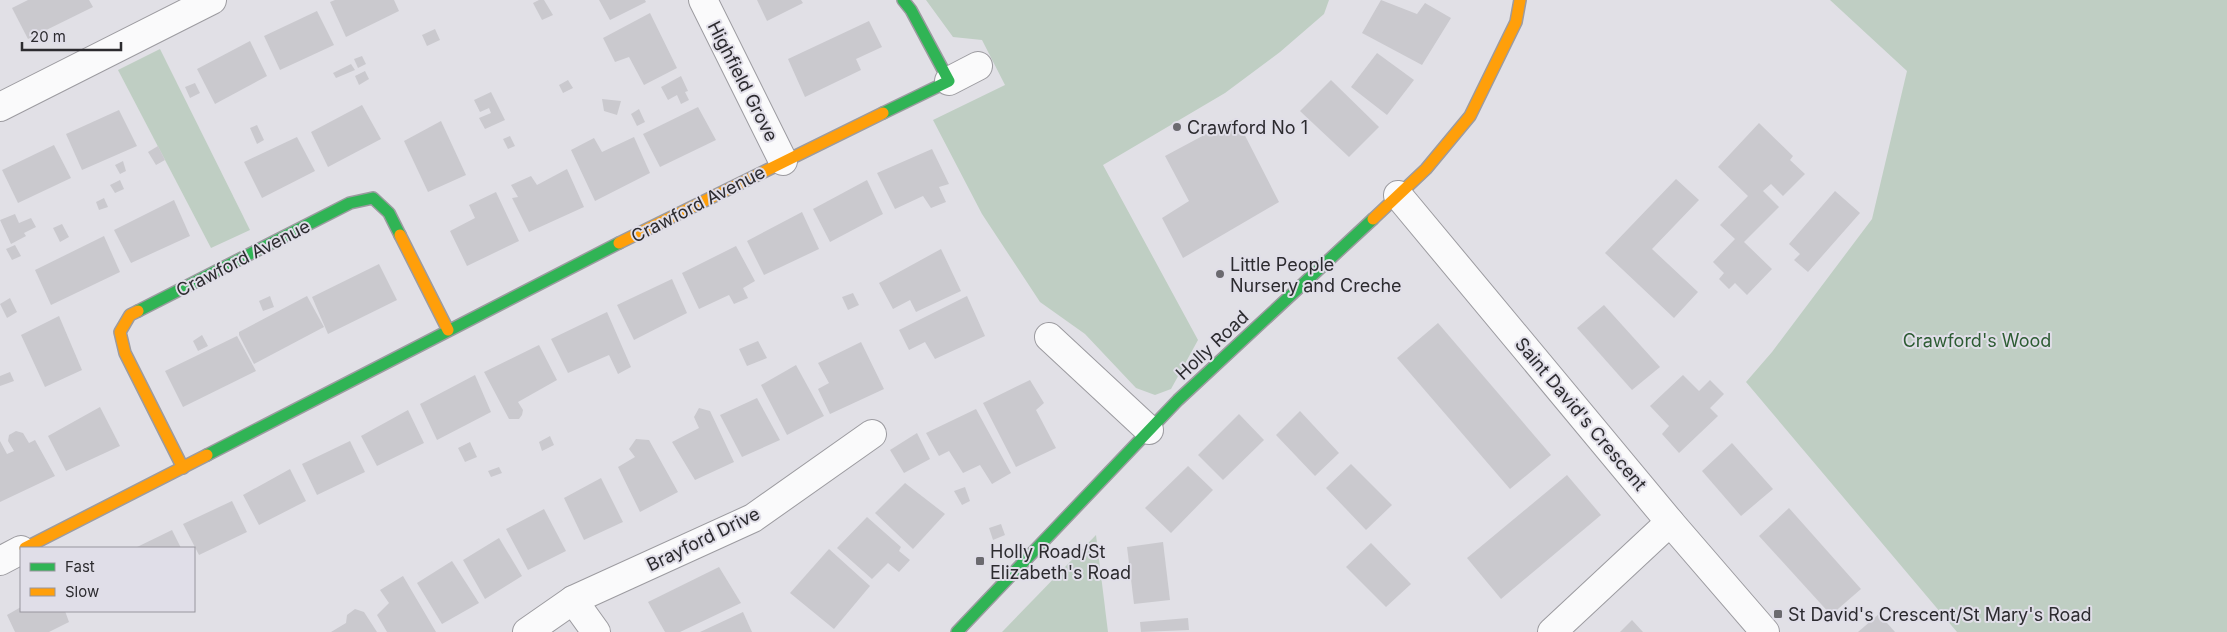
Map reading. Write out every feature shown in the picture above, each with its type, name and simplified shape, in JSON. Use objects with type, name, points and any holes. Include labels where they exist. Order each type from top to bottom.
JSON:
[{"type":"street","points":[[0,107],[212,0]]},
{"type":"street","name":"Highfield Grove","points":[[703,0],[783,161]]},
{"type":"street","points":[[903,0],[911,10],[949,81]]},
{"type":"street","name":"Holly Road","points":[[957,632],[1149,430],[1426,169],[1470,116],[1516,22],[1520,0]]},
{"type":"street","name":"Crawford Avenue","points":[[27,547],[448,330],[783,161],[978,66]]},
{"type":"street","name":"Saint David's Crescent","points":[[1398,195],[1670,522],[1765,632]]},
{"type":"street","name":"Crawford Avenue","points":[[183,468],[125,353],[120,332],[130,315],[350,203],[373,198],[389,213],[448,330]]},
{"type":"street","points":[[1049,337],[1149,430]]},
{"type":"street","name":"Brayford Drive","points":[[527,632],[573,600],[753,518],[872,434]]},
{"type":"street","points":[[1552,632],[1670,522]]},
{"type":"street","name":"Crawford Avenue","points":[[0,561],[20,551]]},
{"type":"street","points":[[573,600],[596,632]]},
{"type":"green space","points":[[926,0],[1329,0],[1324,14],[1280,52],[1225,93],[1103,165],[1198,340],[1171,389],[1155,395],[1136,388],[1085,334],[1040,302],[982,214],[933,120],[1005,85],[982,40],[953,37]]},
{"type":"green space","name":"Crawford's Wood","points":[[1830,0],[2227,0],[2227,632],[1957,632],[1746,382],[1772,352],[1872,219],[1907,71]]},
{"type":"green space","points":[[160,49],[250,230],[211,248],[118,70]]},
{"type":"green space","points":[[1096,535],[1108,632],[1002,632]]},
{"type":"building","points":[[28,0],[89,0],[93,7],[28,39],[12,8]]},
{"type":"building","points":[[335,0],[394,0],[399,11],[346,37],[330,2]]},
{"type":"building","points":[[544,0],[553,15],[542,20],[533,3]]},
{"type":"building","points":[[599,0],[645,0],[646,2],[610,20]]},
{"type":"building","points":[[757,0],[801,0],[803,3],[767,21]]},
{"type":"building","points":[[1381,0],[1417,14],[1425,3],[1451,18],[1422,65],[1362,33]]},
{"type":"building","points":[[317,11],[334,45],[280,70],[264,36]]},
{"type":"building","points":[[650,13],[677,68],[644,85],[629,57],[615,62],[603,38]]},
{"type":"building","points":[[869,21],[882,47],[856,59],[861,70],[805,97],[788,59]]},
{"type":"building","points":[[435,29],[440,40],[427,46],[422,35]]},
{"type":"building","points":[[250,41],[267,76],[215,104],[197,69]]},
{"type":"building","points":[[1377,53],[1414,80],[1387,115],[1351,87]]},
{"type":"building","points":[[362,56],[366,64],[358,68],[354,59]]},
{"type":"building","points":[[351,64],[355,70],[336,78],[333,73]]},
{"type":"building","points":[[365,71],[369,79],[359,85],[355,76]]},
{"type":"building","points":[[681,76],[688,91],[685,92],[689,100],[681,104],[677,95],[668,100],[661,87]]},
{"type":"building","points":[[568,80],[573,88],[563,93],[559,85]]},
{"type":"building","points":[[1331,80],[1379,127],[1349,157],[1300,111]]},
{"type":"building","points":[[195,83],[200,93],[190,98],[185,87]]},
{"type":"building","points":[[491,92],[505,120],[485,129],[479,118],[491,113],[489,108],[480,112],[474,100]]},
{"type":"building","points":[[602,99],[621,101],[617,115],[604,111]]},
{"type":"building","points":[[362,105],[381,139],[328,167],[311,132]]},
{"type":"building","points":[[698,107],[716,140],[660,167],[643,134]]},
{"type":"building","points":[[639,109],[645,122],[637,126],[631,114]]},
{"type":"building","points":[[119,110],[137,146],[82,170],[66,134]]},
{"type":"building","name":"Little People Nursery and Creche","points":[[1236,118],[1279,202],[1183,258],[1162,218],[1189,201],[1165,156]]},
{"type":"building","points":[[441,121],[466,175],[428,192],[404,141]]},
{"type":"building","points":[[1759,123],[1793,156],[1790,160],[1805,174],[1783,196],[1771,184],[1763,191],[1779,207],[1744,242],[1772,269],[1747,295],[1735,283],[1729,289],[1719,279],[1724,273],[1713,262],[1735,239],[1720,225],[1748,196],[1718,167]]},
{"type":"building","points":[[257,125],[264,140],[257,144],[250,128]]},
{"type":"building","points":[[510,136],[515,146],[508,149],[503,139]]},
{"type":"building","points":[[297,137],[315,171],[262,198],[244,162]]},
{"type":"building","points":[[634,137],[650,173],[595,201],[571,150],[594,138],[602,152]]},
{"type":"building","points":[[54,145],[71,178],[18,203],[2,170]]},
{"type":"building","points":[[158,146],[165,160],[156,165],[148,152]]},
{"type":"building","points":[[932,149],[949,184],[939,187],[946,202],[931,208],[923,196],[895,209],[877,173]]},
{"type":"building","points":[[123,161],[126,171],[120,174],[115,165]]},
{"type":"building","points":[[567,169],[584,207],[529,232],[512,198],[518,197],[511,185],[531,176],[537,185]]},
{"type":"building","points":[[1676,179],[1699,200],[1652,249],[1698,292],[1674,318],[1605,253]]},
{"type":"building","points":[[120,180],[124,189],[115,193],[110,185]]},
{"type":"building","points":[[867,180],[883,214],[830,242],[813,209]]},
{"type":"building","points":[[1835,191],[1860,213],[1808,272],[1794,260],[1800,254],[1789,244]]},
{"type":"building","points":[[496,192],[519,241],[467,266],[450,231],[475,218],[469,205]]},
{"type":"building","points":[[104,198],[108,207],[99,210],[96,202]]},
{"type":"building","points":[[174,200],[190,236],[131,263],[114,230]]},
{"type":"building","points":[[802,212],[819,249],[764,275],[747,241]]},
{"type":"building","points":[[15,214],[19,223],[31,218],[36,227],[24,233],[26,236],[11,244],[0,220]]},
{"type":"building","points":[[62,224],[69,237],[60,242],[53,228]]},
{"type":"building","points":[[104,236],[120,272],[51,305],[35,270]]},
{"type":"building","points":[[15,245],[21,256],[12,260],[6,249]]},
{"type":"building","points":[[736,246],[755,281],[743,288],[748,298],[734,304],[729,295],[699,309],[682,273]]},
{"type":"building","points":[[941,249],[961,291],[916,312],[910,300],[893,309],[879,283]]},
{"type":"building","points":[[379,264],[397,300],[328,334],[312,297]]},
{"type":"building","points":[[672,279],[687,313],[634,340],[617,305]]},
{"type":"building","points":[[853,293],[859,305],[848,310],[842,297]]},
{"type":"building","points":[[270,296],[274,307],[263,311],[259,301]]},
{"type":"building","points":[[307,296],[324,327],[254,364],[239,332]]},
{"type":"building","points":[[967,296],[985,336],[935,359],[925,342],[909,350],[899,330]]},
{"type":"building","points":[[10,298],[17,312],[7,318],[0,304]]},
{"type":"building","points":[[1604,305],[1660,367],[1632,390],[1577,328]]},
{"type":"building","points":[[607,312],[631,367],[618,374],[609,355],[568,373],[551,339]]},
{"type":"building","points":[[59,316],[82,370],[45,387],[21,335]]},
{"type":"building","points":[[1438,323],[1551,455],[1510,489],[1397,358]]},
{"type":"building","points":[[202,335],[208,346],[198,351],[193,341]]},
{"type":"building","points":[[237,336],[256,371],[183,407],[165,371]]},
{"type":"building","points":[[758,341],[767,358],[747,366],[739,349]]},
{"type":"building","points":[[861,342],[884,389],[830,414],[818,389],[829,383],[818,363]]},
{"type":"building","points":[[539,345],[557,380],[518,402],[523,410],[522,415],[519,419],[509,419],[484,372]]},
{"type":"building","points":[[796,365],[824,416],[787,435],[761,385]]},
{"type":"building","points":[[10,372],[14,381],[0,386],[0,376]]},
{"type":"building","points":[[475,375],[491,412],[437,440],[420,404]]},
{"type":"building","points":[[1683,375],[1699,391],[1710,380],[1724,394],[1710,408],[1718,416],[1679,453],[1662,434],[1669,426],[1650,406]]},
{"type":"building","points":[[1030,380],[1044,403],[1036,410],[1056,448],[1016,467],[983,403]]},
{"type":"building","points":[[757,398],[780,440],[742,457],[720,415]]},
{"type":"building","points":[[100,407],[120,446],[66,471],[48,436]]},
{"type":"building","points":[[699,408],[710,411],[734,462],[695,480],[672,442],[699,428],[694,417]]},
{"type":"building","points":[[976,409],[1011,473],[992,484],[980,465],[963,473],[949,451],[939,456],[926,433]]},
{"type":"building","points":[[408,410],[424,443],[377,466],[361,436]]},
{"type":"building","points":[[1300,411],[1339,453],[1315,476],[1276,435]]},
{"type":"building","points":[[1239,414],[1264,440],[1223,480],[1198,455]]},
{"type":"building","points":[[16,431],[23,433],[29,443],[35,440],[55,476],[0,502],[0,441],[7,454],[14,451],[8,441],[9,435]]},
{"type":"building","points":[[917,433],[930,459],[904,473],[890,450]]},
{"type":"building","points":[[550,436],[554,445],[542,451],[539,442]]},
{"type":"building","points":[[636,439],[649,440],[678,492],[640,512],[618,467],[635,457],[629,449]]},
{"type":"building","points":[[350,441],[365,472],[317,495],[302,464]]},
{"type":"building","points":[[470,442],[477,457],[465,462],[458,448]]},
{"type":"building","points":[[1732,443],[1773,489],[1741,516],[1702,471]]},
{"type":"building","points":[[1351,464],[1392,505],[1366,530],[1326,488]]},
{"type":"building","points":[[1188,466],[1213,490],[1171,533],[1145,508]]},
{"type":"building","points":[[499,467],[502,473],[491,477],[488,471]]},
{"type":"building","points":[[290,469],[306,501],[259,525],[243,495]]},
{"type":"building","points":[[1567,475],[1601,515],[1501,599],[1467,558]]},
{"type":"building","points":[[601,478],[623,522],[584,540],[564,498]]},
{"type":"building","points":[[905,483],[945,514],[913,549],[875,513]]},
{"type":"building","points":[[965,487],[970,501],[962,505],[954,491]]},
{"type":"building","points":[[232,501],[247,532],[199,555],[183,524]]},
{"type":"building","points":[[1789,508],[1861,589],[1831,615],[1759,536]]},
{"type":"building","points":[[544,509],[566,551],[528,570],[506,529]]},
{"type":"building","points":[[867,517],[901,547],[899,551],[910,560],[899,572],[888,563],[872,579],[837,548]]},
{"type":"building","points":[[1001,524],[1005,535],[993,540],[989,528]]},
{"type":"building","points":[[172,530],[180,547],[137,547]]},
{"type":"building","points":[[499,538],[522,576],[485,599],[463,560]]},
{"type":"building","points":[[1163,542],[1170,600],[1134,604],[1127,547]]},
{"type":"building","points":[[1371,543],[1411,584],[1386,607],[1346,567]]},
{"type":"building","points":[[829,549],[870,586],[834,629],[790,593]]},
{"type":"building","points":[[452,561],[479,603],[442,624],[417,583]]},
{"type":"building","points":[[719,567],[741,603],[680,632],[665,632],[648,602]]},
{"type":"building","points":[[403,576],[436,632],[387,632],[377,615],[389,603],[380,590]]},
{"type":"building","points":[[20,608],[20,612],[65,612],[69,622],[49,632],[15,632],[7,615]]},
{"type":"building","points":[[355,609],[364,612],[377,632],[331,632],[346,623],[347,615]]},
{"type":"building","points":[[743,612],[752,632],[700,632]]},
{"type":"building","points":[[1879,614],[1895,632],[1858,632]]},
{"type":"building","points":[[1188,618],[1189,630],[1141,632],[1140,622]]},
{"type":"building","points":[[1632,620],[1643,632],[1620,632]]},
{"type":"traffic: fast","points":[[883,113],[949,81],[911,10],[903,0]]},
{"type":"traffic: fast","points":[[138,311],[350,203],[373,198],[389,213],[400,235]]},
{"type":"traffic: fast","points":[[957,632],[1178,400],[1373,219]]},
{"type":"traffic: fast","points":[[207,455],[619,243]]},
{"type":"traffic: slow","points":[[1373,219],[1426,169],[1470,116],[1516,22],[1520,0]]},
{"type":"traffic: slow","points":[[619,243],[883,113]]},
{"type":"traffic: slow","points":[[400,235],[448,330]]},
{"type":"traffic: slow","points":[[138,311],[130,315],[120,332],[125,353],[183,468]]},
{"type":"traffic: slow","points":[[27,547],[207,455]]},
{"type":"place","name":"Crawford No 1","points":[[1177,127]]},
{"type":"place","name":"Little People Nursery and Creche","points":[[1220,274]]},
{"type":"place","name":"Holly Road/St Elizabeth's Road","points":[[980,561]]},
{"type":"place","name":"St David's Crescent/St Mary's Road","points":[[1778,614]]}]
